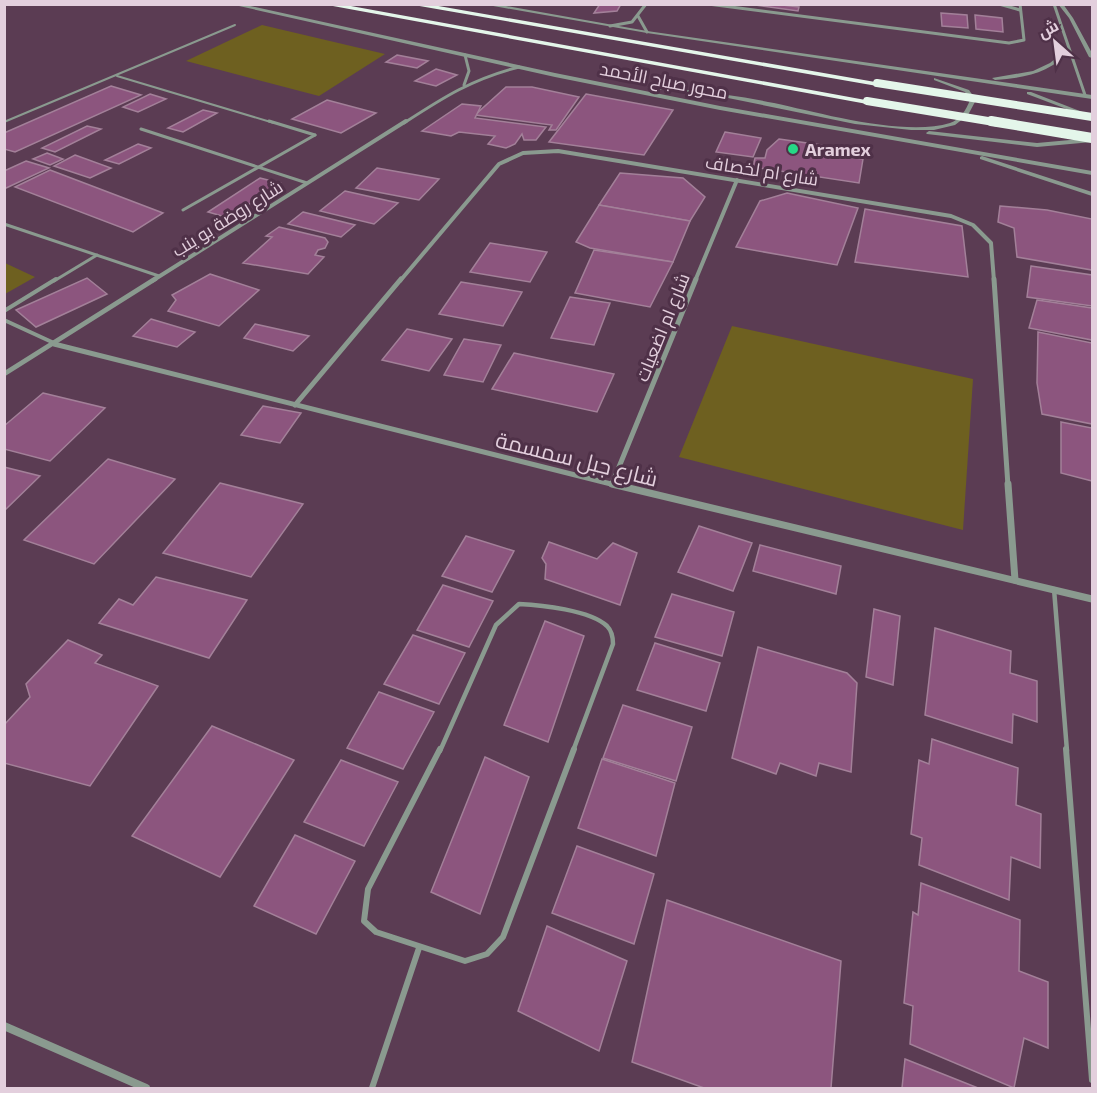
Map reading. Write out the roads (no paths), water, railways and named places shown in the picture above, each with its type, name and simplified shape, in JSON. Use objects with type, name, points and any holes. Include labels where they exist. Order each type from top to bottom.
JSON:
[{"type":"highway","name":"محور صباح الأحمد","points":[[326,4],[1092,139]]},
{"type":"highway","name":"محور صباح الأحمد","points":[[411,4],[1092,117]]},
{"type":"street","name":"محور صباح الأحمد","points":[[232,4],[622,88],[786,120],[1092,173]]},
{"type":"street","name":"محور صباح الأحمد","points":[[484,4],[647,32],[1089,96]]},
{"type":"street","points":[[605,25],[624,24],[638,16],[646,4]]},
{"type":"street","points":[[708,4],[1009,44],[1024,40],[1020,4]]},
{"type":"street","points":[[999,4],[1020,10]]},
{"type":"street","points":[[970,78],[1046,99],[1092,117],[1089,96],[1068,50],[1054,4]]},
{"type":"street","points":[[1060,4],[1071,18],[1092,57]]},
{"type":"street","points":[[638,16],[647,32]]},
{"type":"street","points":[[764,48],[824,62],[944,81],[967,91],[973,100],[968,112],[954,123],[937,128],[896,128]]},
{"type":"street","points":[[970,78],[999,78],[1045,71],[1057,63],[1068,50]]},
{"type":"street","points":[[464,85],[469,71],[465,55]]},
{"type":"street","name":"شارع روضة بو ينب","points":[[4,374],[464,85],[487,75],[519,67]]},
{"type":"street","points":[[622,88],[694,92],[896,128],[1037,145],[1092,139]]},
{"type":"street","points":[[968,150],[998,164],[1092,194]]},
{"type":"street","name":"شارع ام لخصاف","points":[[295,405],[499,164],[523,153],[558,151],[934,211],[972,223],[984,232],[991,243],[1015,580]]},
{"type":"street","name":"شارع ام اضعيات","points":[[612,484],[737,180]]},
{"type":"street","name":"شارع جبل سمسمة","points":[[54,344],[612,484],[1092,599]]},
{"type":"street","points":[[4,1026],[146,1089]]},
{"type":"lane","points":[[4,122],[235,25]]},
{"type":"lane","points":[[116,75],[315,135],[183,210]]},
{"type":"lane","points":[[141,129],[307,183]]},
{"type":"lane","points":[[4,224],[159,276]]},
{"type":"lane","points":[[4,310],[97,255]]},
{"type":"lane","points":[[4,320],[54,344]]},
{"type":"lane","points":[[1054,590],[1092,1080]]},
{"type":"lane","points":[[519,604],[543,605],[600,622],[611,631],[613,644],[503,938],[487,954],[465,961],[419,948],[376,932],[364,921],[368,889],[441,748],[496,625],[519,604]]},
{"type":"lane","points":[[372,1089],[419,948]]},
{"type":"place","name":"Aramex","points":[[793,149]]}]
